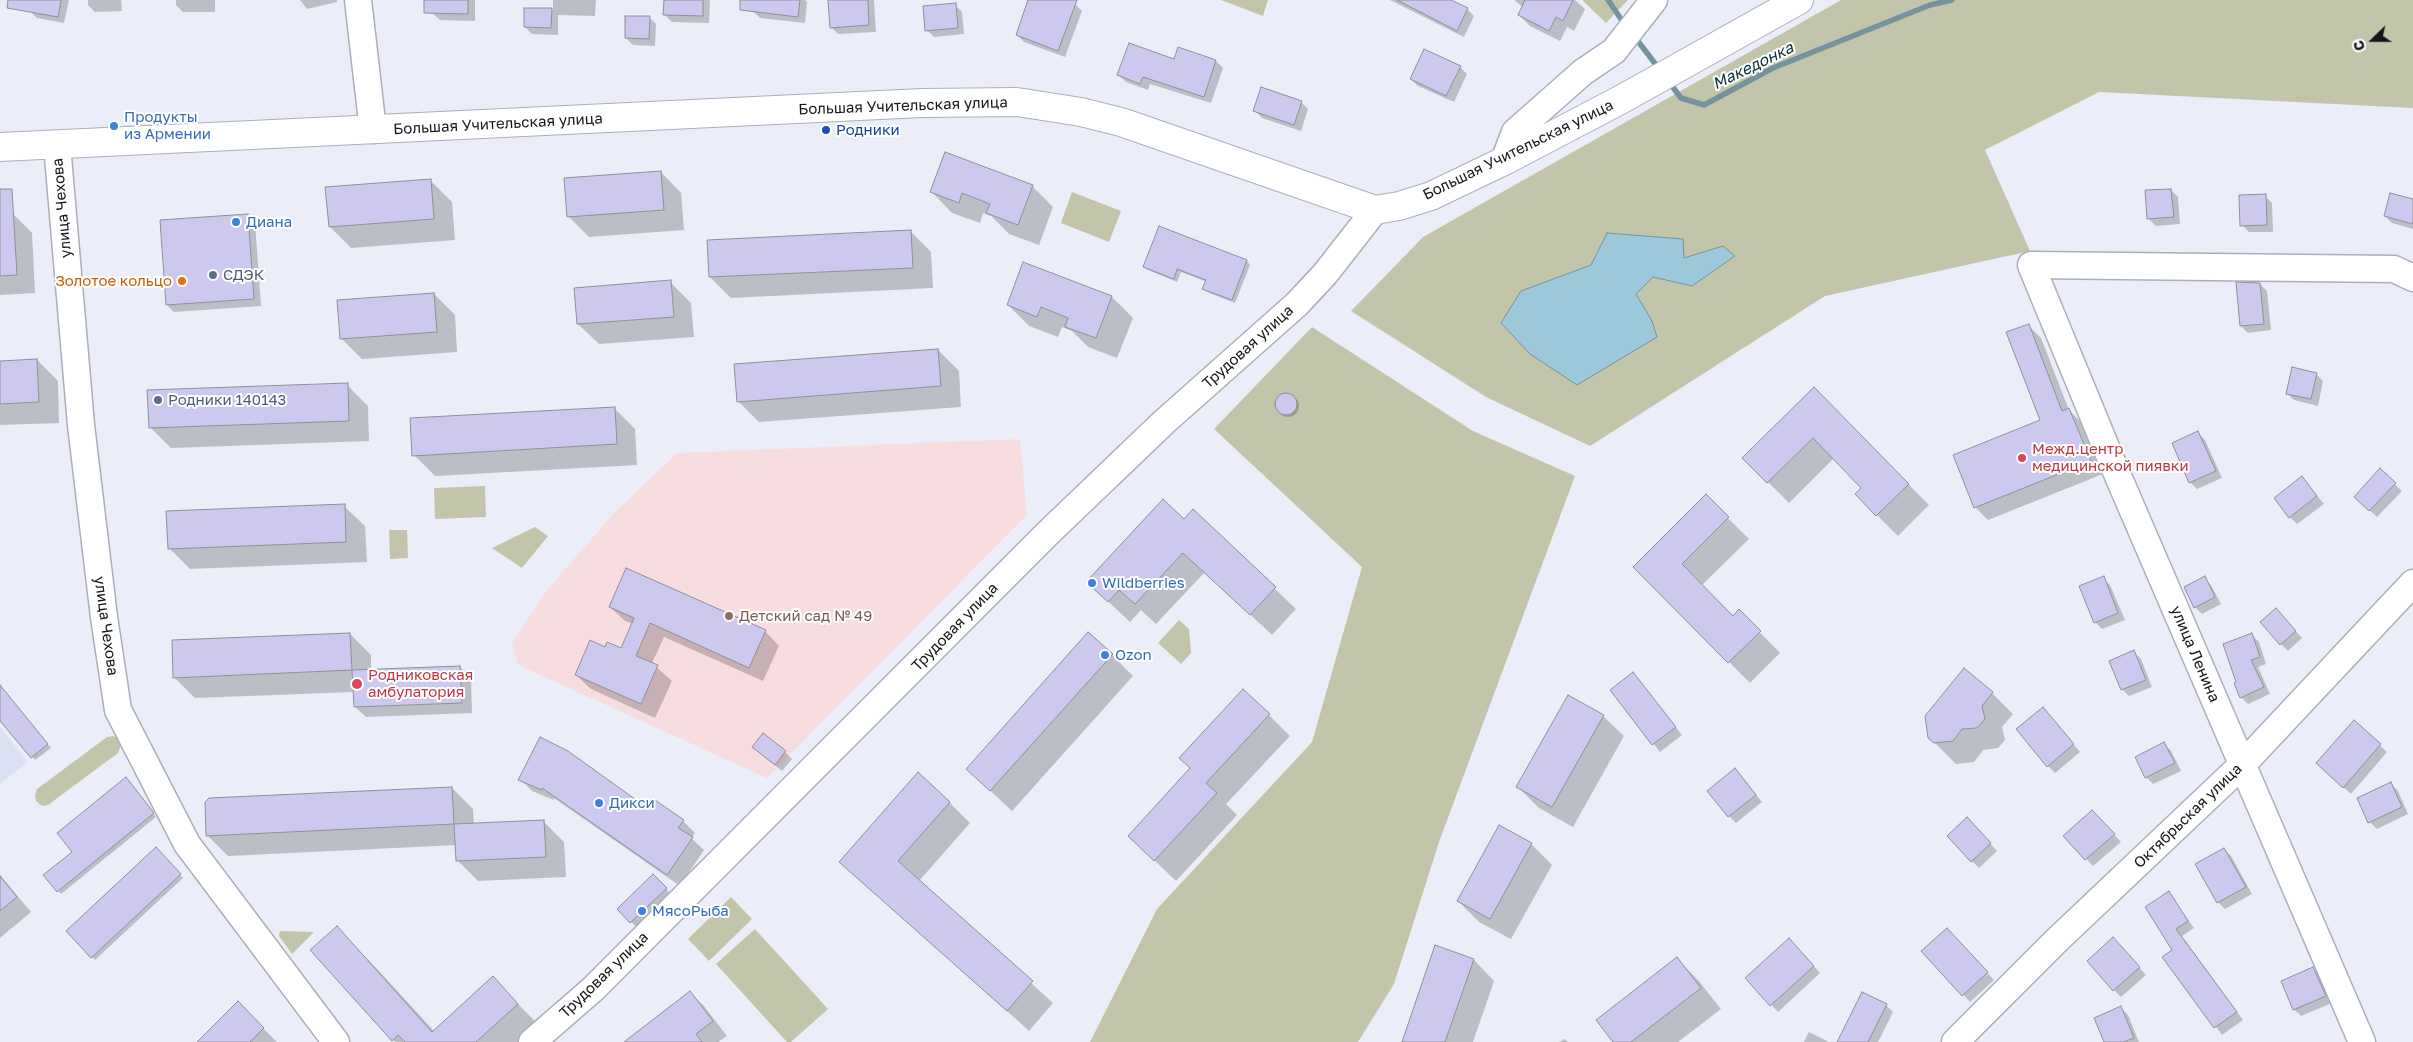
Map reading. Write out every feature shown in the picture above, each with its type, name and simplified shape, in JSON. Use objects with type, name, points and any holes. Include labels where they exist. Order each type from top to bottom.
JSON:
[{"type":"main road","name":"Большая Учительская улица","points":[[0,147],[922,103],[1017,102],[1082,112],[1121,122],[1375,210],[1400,206],[1431,196],[1504,161],[1622,99],[1799,0]]},
{"type":"street","points":[[358,0],[373,130]]},
{"type":"street","points":[[1504,161],[1515,132],[1583,72],[1614,51],[1649,6]]},
{"type":"street","name":"улица Чехова","points":[[57,145],[81,425],[104,617],[118,710],[187,844],[336,1042]]},
{"type":"street","name":"Трудовая улица","points":[[532,1042],[593,989],[1047,534],[1164,422],[1296,304],[1325,274],[1375,210]]},
{"type":"street","name":"улица Ленина","points":[[2362,1042],[2115,469],[2031,265],[2394,269],[2413,278]]},
{"type":"street","name":"Октябрьская улица","points":[[1955,1042],[2056,941],[2243,764],[2413,583]]},
{"type":"shaded area","name":"Детский сад № 49","points":[[1020,439],[1027,515],[767,778],[518,665],[512,643],[548,589],[614,513],[677,453]]},
{"type":"shaded area","points":[[0,727],[28,762],[0,784]]},
{"type":"green space","points":[[1221,0],[1268,0],[1263,16]]},
{"type":"green space","points":[[1582,0],[1628,0],[1606,23]]},
{"type":"green space","points":[[1841,0],[2413,0],[2413,108],[2099,92],[1985,150],[2030,251],[1825,296],[1590,446],[1486,397],[1351,311],[1423,237]]},
{"type":"green space","points":[[1072,192],[1121,211],[1109,242],[1061,223]]},
{"type":"green space","points":[[1312,327],[1473,431],[1575,476],[1439,842],[1394,984],[1358,1042],[1090,1042],[1157,909],[1312,742],[1362,567],[1214,429]]},
{"type":"green space","points":[[485,486],[486,517],[435,519],[434,488]]},
{"type":"green space","points":[[535,527],[548,536],[522,568],[492,548]]},
{"type":"green space","points":[[389,530],[407,530],[408,558],[390,559]]},
{"type":"green space","points":[[1179,620],[1189,629],[1191,653],[1181,664],[1158,643]]},
{"type":"green space","points":[[113,736],[119,739],[121,745],[118,753],[48,805],[42,806],[36,801],[37,789],[107,737]]},
{"type":"green space","points":[[731,897],[752,919],[709,961],[688,939]]},
{"type":"green space","points":[[755,929],[828,1009],[791,1042],[787,1042],[716,964]]},
{"type":"green space","points":[[280,931],[314,932],[292,954],[279,936]]},
{"type":"water","points":[[1607,233],[1683,239],[1684,258],[1723,246],[1735,256],[1692,286],[1653,277],[1636,294],[1652,321],[1657,337],[1577,385],[1530,354],[1501,323],[1521,291],[1591,265]]},
{"type":"building","points":[[8,0],[61,0],[58,17],[7,8]]},
{"type":"building","points":[[424,0],[468,0],[468,14],[424,13]]},
{"type":"building","points":[[664,0],[703,0],[703,16],[663,15]]},
{"type":"building","points":[[740,0],[800,0],[798,17],[740,10]]},
{"type":"building","points":[[828,0],[868,0],[869,25],[830,28]]},
{"type":"building","points":[[1028,0],[1077,0],[1058,51],[1016,35]]},
{"type":"building","points":[[1397,0],[1451,0],[1468,8],[1457,31]]},
{"type":"building","points":[[1525,0],[1573,0],[1563,21],[1556,17],[1549,31],[1518,15]]},
{"type":"building","points":[[956,3],[958,28],[925,31],[923,6]]},
{"type":"building","points":[[524,8],[552,8],[551,28],[524,27]]},
{"type":"building","points":[[625,16],[650,16],[649,39],[625,38]]},
{"type":"building","points":[[1129,43],[1174,59],[1178,47],[1216,60],[1204,97],[1143,77],[1140,84],[1117,75]]},
{"type":"building","points":[[1424,49],[1461,66],[1446,96],[1410,79]]},
{"type":"building","points":[[1261,87],[1302,101],[1294,125],[1253,111]]},
{"type":"building","points":[[945,152],[1033,185],[1018,225],[986,213],[990,204],[962,193],[959,203],[930,192]]},
{"type":"building","points":[[661,171],[664,210],[567,217],[564,178]]},
{"type":"building","points":[[431,179],[434,219],[329,227],[325,187]]},
{"type":"building","points":[[0,189],[12,189],[17,275],[0,276]]},
{"type":"building","points":[[2171,189],[2174,217],[2147,219],[2145,190]]},
{"type":"building","points":[[2390,193],[2413,199],[2413,224],[2384,216]]},
{"type":"building","points":[[2266,194],[2267,225],[2240,226],[2239,195]]},
{"type":"building","points":[[248,214],[254,299],[166,305],[160,220]]},
{"type":"building","points":[[1159,226],[1247,260],[1232,300],[1202,289],[1206,280],[1177,269],[1174,279],[1143,267]]},
{"type":"building","points":[[911,230],[913,268],[709,277],[707,240]]},
{"type":"building","points":[[1023,262],[1112,296],[1096,338],[1065,327],[1068,318],[1041,307],[1037,317],[1007,305]]},
{"type":"building","points":[[671,280],[674,317],[577,324],[574,288]]},
{"type":"building","points":[[2236,282],[2260,283],[2264,324],[2240,326]]},
{"type":"building","points":[[434,293],[437,332],[340,339],[337,300]]},
{"type":"building","name":"Межд.центр медицинской пиявки","points":[[2029,324],[2062,411],[2069,408],[2091,461],[1974,508],[1953,455],[2040,420],[2006,332]]},
{"type":"building","points":[[938,349],[941,386],[737,402],[734,364]]},
{"type":"building","points":[[37,359],[39,402],[0,404],[0,361]]},
{"type":"building","points":[[2292,367],[2317,373],[2311,399],[2286,394]]},
{"type":"building","points":[[348,383],[349,421],[149,428],[147,390]]},
{"type":"building","points":[[1814,387],[1909,484],[1876,516],[1855,494],[1861,488],[1813,438],[1767,483],[1742,458]]},
{"type":"building","points":[[1286,393],[1294,396],[1297,404],[1294,412],[1286,415],[1278,412],[1275,404],[1278,396]]},
{"type":"building","points":[[615,407],[617,444],[412,456],[410,418]]},
{"type":"building","points":[[2198,431],[2216,471],[2189,483],[2172,443]]},
{"type":"building","points":[[2380,468],[2396,483],[2369,511],[2354,497]]},
{"type":"building","points":[[2302,476],[2317,496],[2289,518],[2274,498]]},
{"type":"building","points":[[1706,494],[1729,517],[1682,564],[1733,616],[1739,609],[1761,631],[1728,663],[1633,567]]},
{"type":"building","points":[[1163,499],[1184,519],[1193,509],[1276,587],[1250,615],[1183,553],[1135,604],[1119,590],[1108,602],[1086,582]]},
{"type":"building","points":[[345,504],[346,542],[168,549],[166,511]]},
{"type":"building","points":[[626,568],[766,630],[749,668],[650,623],[636,656],[658,665],[641,704],[575,675],[590,640],[605,647],[607,642],[621,648],[634,618],[609,607]]},
{"type":"building","points":[[2104,576],[2118,613],[2094,623],[2079,586]]},
{"type":"building","points":[[2205,576],[2215,597],[2194,608],[2184,587]]},
{"type":"building","points":[[2276,608],[2296,631],[2280,645],[2260,622]]},
{"type":"building","points":[[1088,632],[1113,654],[990,791],[966,769]]},
{"type":"building","points":[[350,633],[352,670],[173,678],[172,640]]},
{"type":"building","points":[[2252,633],[2260,657],[2251,660],[2264,687],[2240,698],[2223,644]]},
{"type":"building","points":[[2134,650],[2146,680],[2121,690],[2109,661]]},
{"type":"building","points":[[460,666],[462,703],[354,707],[352,670]]},
{"type":"building","points":[[1964,668],[1993,692],[1982,706],[1985,719],[1977,728],[1962,729],[1953,741],[1934,743],[1928,738],[1925,716]]},
{"type":"building","points":[[1633,672],[1676,727],[1652,745],[1610,690]]},
{"type":"building","points":[[0,685],[48,744],[31,758],[0,721]]},
{"type":"building","points":[[1243,689],[1270,714],[1206,783],[1217,793],[1154,861],[1128,836],[1190,768],[1179,758]]},
{"type":"building","points":[[1568,695],[1604,715],[1552,807],[1516,787]]},
{"type":"building","points":[[2043,707],[2074,744],[2047,767],[2016,729]]},
{"type":"building","points":[[2354,720],[2381,744],[2343,788],[2316,763]]},
{"type":"building","points":[[763,733],[786,751],[775,765],[752,747]]},
{"type":"building","points":[[540,737],[568,751],[646,807],[652,798],[684,820],[678,828],[693,837],[667,875],[542,788],[542,790],[518,780]]},
{"type":"building","points":[[2164,742],[2175,763],[2145,778],[2135,757]]},
{"type":"building","points":[[1735,768],[1756,795],[1728,817],[1707,791]]},
{"type":"building","points":[[918,772],[950,802],[898,861],[1033,981],[1007,1011],[839,862]]},
{"type":"building","points":[[126,777],[154,813],[57,892],[43,875],[72,852],[57,833]]},
{"type":"building","points":[[2391,782],[2402,807],[2368,823],[2357,798]]},
{"type":"building","points":[[452,787],[454,824],[206,836],[205,802],[209,798]]},
{"type":"building","points":[[2092,810],[2115,834],[2085,860],[2063,836]]},
{"type":"building","points":[[1967,817],[1991,843],[1971,862],[1947,836]]},
{"type":"building","points":[[544,820],[546,857],[456,861],[454,824]]},
{"type":"building","points":[[1499,825],[1532,843],[1490,919],[1457,901]]},
{"type":"building","points":[[156,847],[181,874],[91,958],[66,931]]},
{"type":"building","points":[[2224,848],[2246,887],[2217,903],[2195,864]]},
{"type":"building","points":[[653,874],[667,888],[630,923],[617,909]]},
{"type":"building","points":[[0,876],[17,897],[0,911]]},
{"type":"building","points":[[2169,891],[2188,921],[2176,929],[2237,1012],[2214,1028],[2162,957],[2172,950],[2145,907]]},
{"type":"building","points":[[337,926],[432,1032],[493,976],[518,1004],[476,1042],[405,1042],[398,1035],[392,1041],[310,950]]},
{"type":"building","points":[[1947,928],[1988,972],[1962,996],[1921,951]]},
{"type":"building","points":[[2113,937],[2140,967],[2113,991],[2087,961]]},
{"type":"building","points":[[1789,938],[1814,966],[1770,1006],[1745,978]]},
{"type":"building","points":[[1435,945],[1474,959],[1445,1042],[1402,1042]]},
{"type":"building","points":[[1677,957],[1701,988],[1631,1042],[1613,1042],[1596,1020]]},
{"type":"building","points":[[2313,967],[2326,996],[2293,1010],[2281,981]]},
{"type":"building","points":[[690,991],[713,1021],[696,1034],[702,1042],[624,1042]]},
{"type":"building","points":[[1862,992],[1887,1004],[1868,1042],[1837,1042]]},
{"type":"building","points":[[238,1001],[264,1028],[250,1042],[197,1042]]},
{"type":"building","points":[[2121,1006],[2134,1038],[2123,1042],[2104,1042],[2094,1018]]},
{"type":"waterway","name":"Македонка","points":[[1608,0],[1625,25]]},
{"type":"waterway","name":"Македонка","points":[[1669,82],[1681,98],[1704,105],[1773,68],[1930,5],[1952,0]]},
{"type":"waterway","name":"Македонка","points":[[1634,36],[1660,70]]},
{"type":"place","name":"Продукты из Армении","points":[[114,126]]},
{"type":"place","name":"Родники","points":[[826,130]]},
{"type":"place","name":"Диана","points":[[236,222]]},
{"type":"place","name":"СДЭК","points":[[213,275]]},
{"type":"place","name":"Золотое кольцо","points":[[182,281]]},
{"type":"place","name":"Родники 140143","points":[[158,400]]},
{"type":"place","name":"Межд.центр медицинской пиявки","points":[[2022,458]]},
{"type":"place","name":"Wildberries","points":[[1092,583]]},
{"type":"place","name":"Детский сад № 49","points":[[729,616]]},
{"type":"place","name":"Ozon","points":[[1105,655]]},
{"type":"place","name":"Родниковская амбулатория","points":[[357,684]]},
{"type":"place","name":"Дикси","points":[[599,803]]},
{"type":"place","name":"МясоРыба","points":[[642,911]]}]
